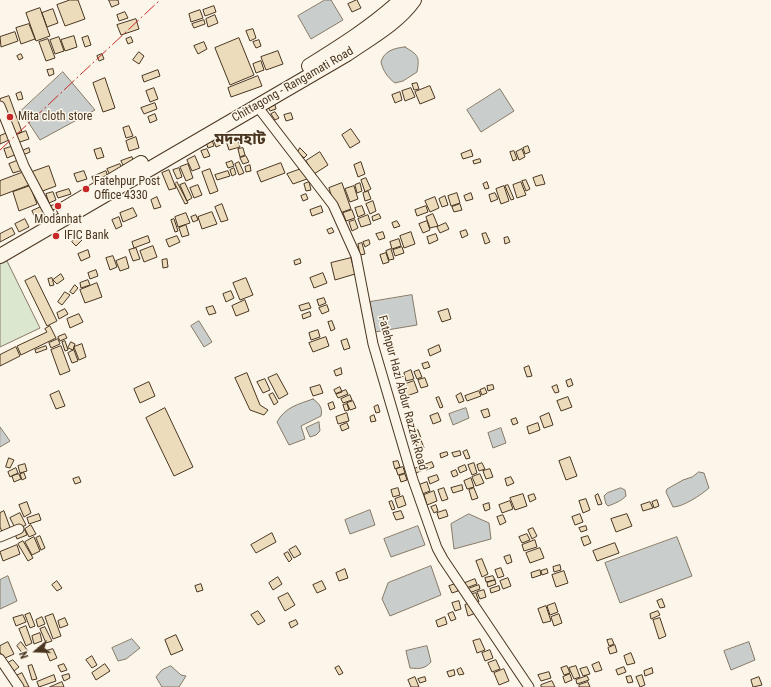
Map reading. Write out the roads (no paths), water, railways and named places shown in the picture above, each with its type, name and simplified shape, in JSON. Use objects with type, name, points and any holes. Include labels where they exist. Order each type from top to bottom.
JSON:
[{"type":"highway","name":"Chittagong - Rangamati Road","points":[[0,246],[101,186],[209,126],[346,43],[385,15],[401,0]]},
{"type":"highway","name":"Chittagong - Rangamati Road","points":[[0,256],[353,50],[381,31],[414,0]]},
{"type":"street","points":[[0,106],[24,166],[51,217]]},
{"type":"street","name":"Fatehpur Hazi Abdur Razzak Road","points":[[257,106],[333,205],[356,256],[373,344],[413,480],[437,548],[443,560],[529,687]]},
{"type":"street","points":[[0,537],[19,529]]},
{"type":"street","points":[[0,659],[19,687]]},
{"type":"place","name":"Mita cloth store","points":[[10,117]]},
{"type":"place","name":"Fatehpur Post Office 4330","points":[[86,189]]},
{"type":"place","name":"Modanhat","points":[[58,206]]},
{"type":"place","name":"IFIC Bank","points":[[56,236]]},
{"type":"district","name":"মদনহাট","points":[[240,140]]}]
